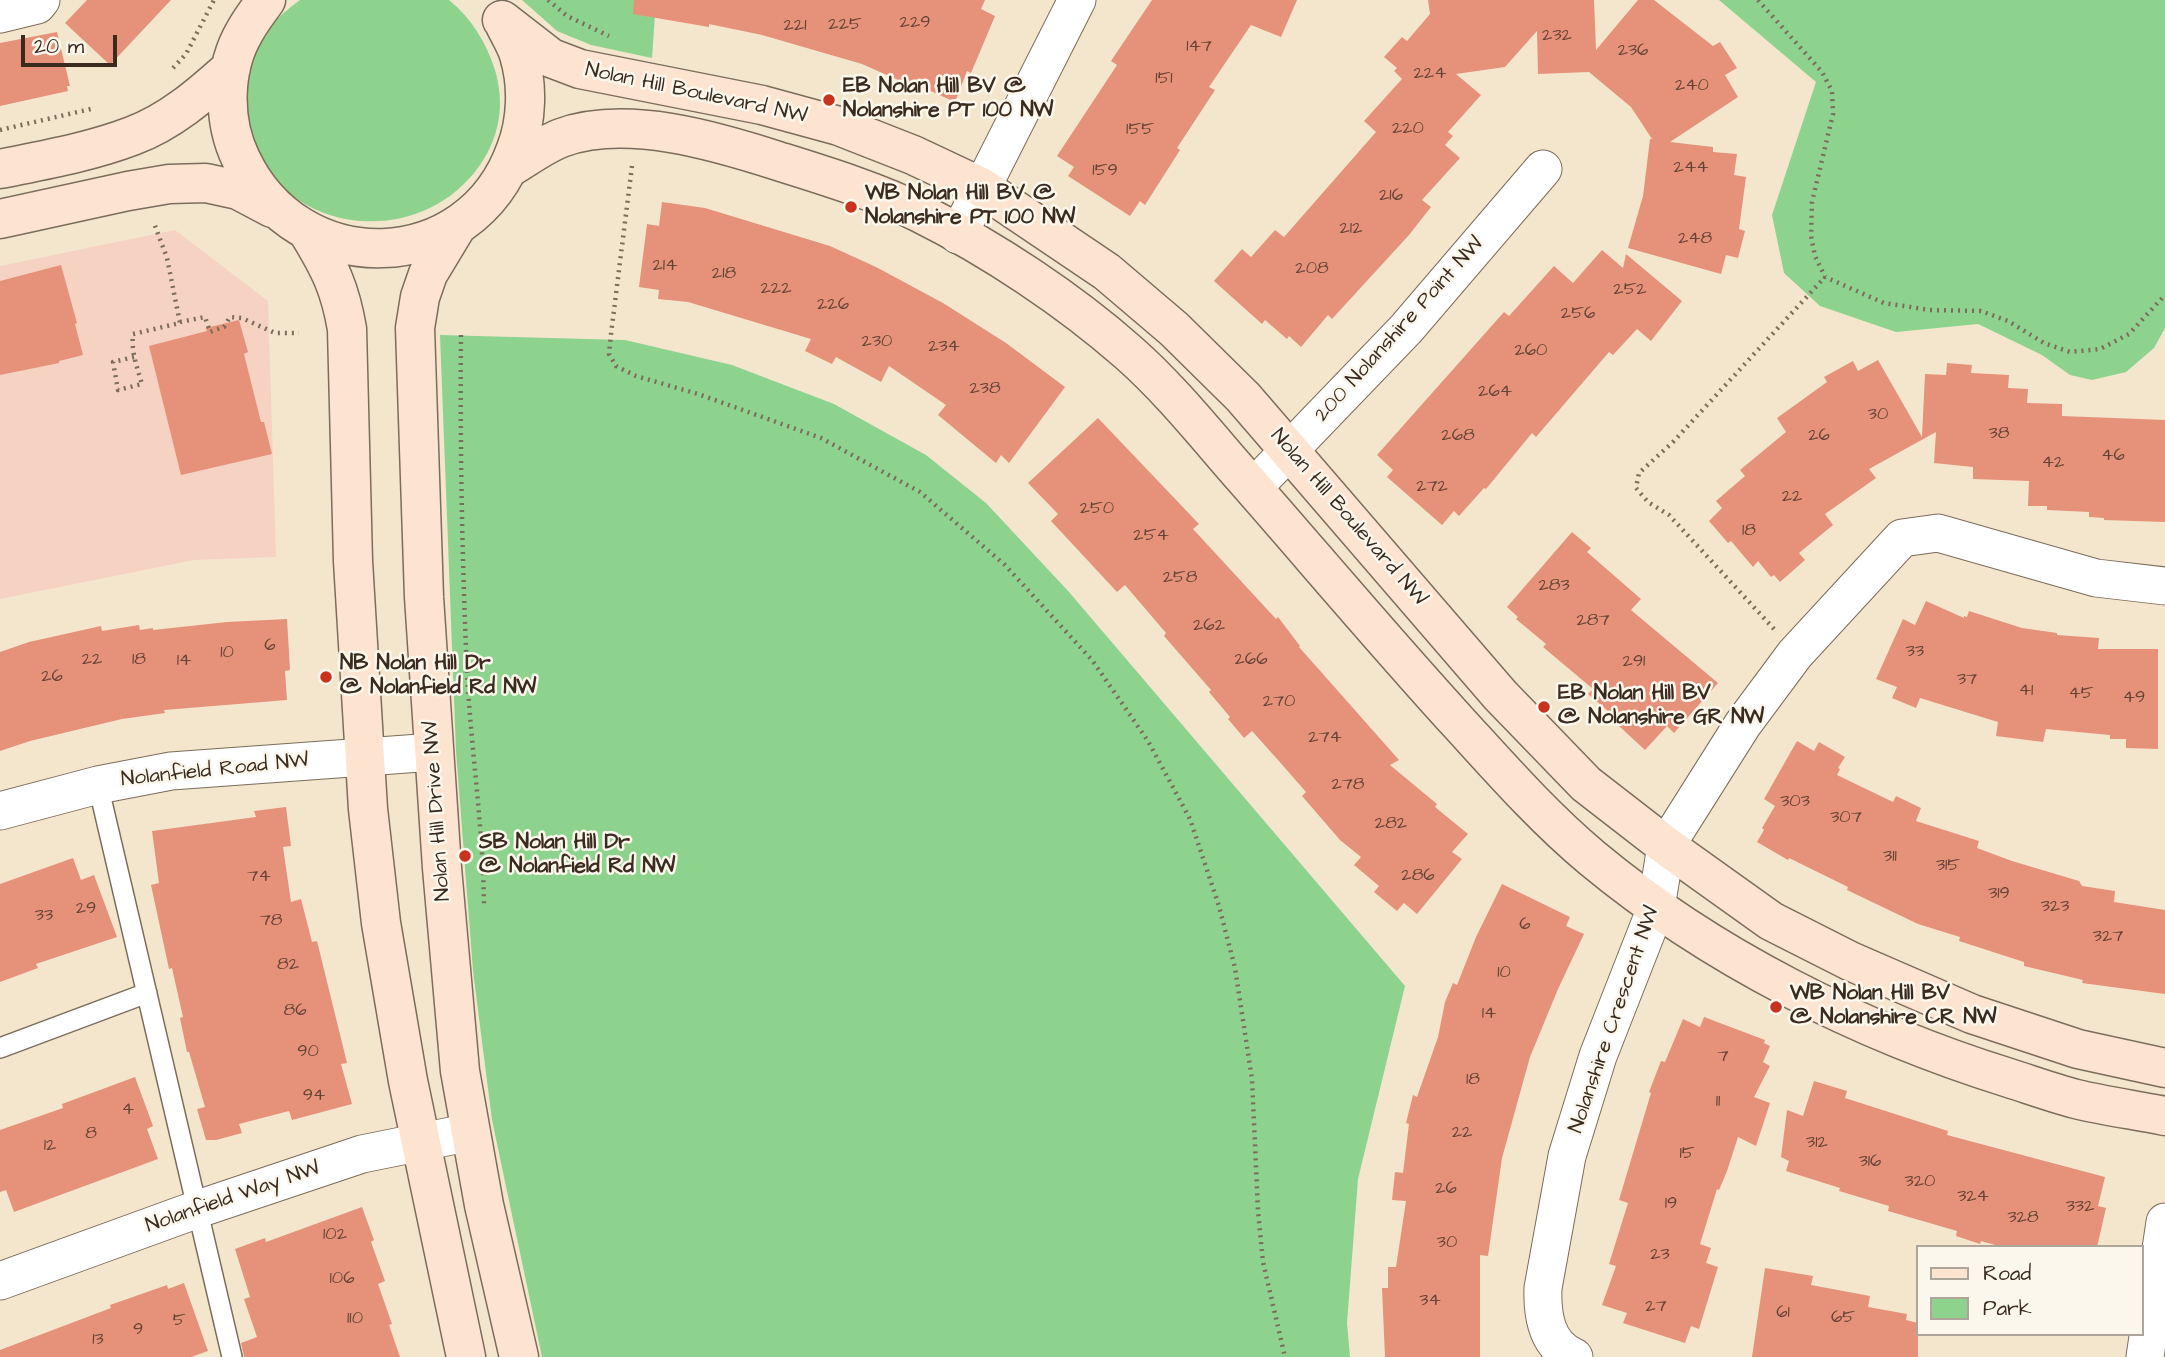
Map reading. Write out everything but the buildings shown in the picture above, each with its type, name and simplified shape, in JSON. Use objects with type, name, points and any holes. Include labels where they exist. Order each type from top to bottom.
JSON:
[{"type":"street","points":[[0,14],[37,5],[41,0]]},
{"type":"street","points":[[266,0],[244,32],[231,68],[227,107],[234,145],[251,180],[276,210]]},
{"type":"street","points":[[958,235],[1077,0]]},
{"type":"street","points":[[0,219],[128,191],[169,184],[206,183],[238,190],[276,210],[308,232],[345,246],[384,249],[422,242],[457,226],[487,200],[509,168],[522,132],[526,93],[519,55],[494,10]]},
{"type":"street","name":"Nolan Hill Boulevard NW","points":[[494,10],[551,58],[580,69],[762,104],[839,126],[913,155],[981,187],[1107,272],[1174,329],[1242,397],[1500,695],[1586,784],[1661,877],[1752,966],[1841,1012],[1943,1057],[2076,1099],[2165,1116]]},
{"type":"street","points":[[0,169],[133,136],[198,98],[231,68]]},
{"type":"street","name":"Nolan Hill Boulevard NW","points":[[509,168],[559,139],[582,133],[619,128],[677,134],[749,151],[854,185],[920,214],[1009,265],[1069,306],[1131,355],[1195,422],[1435,697],[1527,798],[1590,856],[1661,877],[1771,921],[1850,961],[1986,1019],[2078,1049],[2165,1068]]},
{"type":"street","name":"200 Nolanshire Point NW","points":[[1253,488],[1406,329],[1543,169]]},
{"type":"street","name":"Nolan Hill Drive NW","points":[[457,226],[428,274],[420,298],[415,328],[424,597],[460,1071],[484,1205],[519,1357]]},
{"type":"street","points":[[308,232],[330,269],[342,298],[347,329],[353,561],[368,809],[381,923],[408,1081],[466,1357]]},
{"type":"street","name":"Nolanshire Crescent NW","points":[[1574,1357],[1549,1336],[1542,1310],[1543,1288],[1567,1156],[1582,1106],[1661,877],[1743,724],[1795,654],[1902,538],[1938,533],[2096,578],[2165,586]]},
{"type":"street","name":"Nolanfield Road NW","points":[[0,811],[98,785],[171,771],[434,752]]},
{"type":"street","name":"Nolanfield Way NW","points":[[0,1281],[198,1209],[362,1154],[471,1132]]},
{"type":"street","points":[[2145,1357],[2165,1222]]},
{"type":"lane","points":[[98,785],[232,1357]]},
{"type":"lane","points":[[0,1048],[147,993]]},
{"type":"path","points":[[164,74],[186,54],[214,0]]},
{"type":"path","points":[[548,0],[568,16],[607,36],[620,38]]},
{"type":"path","points":[[1758,0],[1822,72],[1832,91],[1833,114],[1812,202],[1811,225],[1815,257],[1825,277],[1884,303],[1930,310],[1980,311],[2008,321],[2044,343],[2070,352],[2100,349],[2129,334],[2165,295]]},
{"type":"path","points":[[0,130],[103,106]]},
{"type":"path","points":[[632,166],[609,354],[616,366],[821,438],[920,492],[1005,565],[1092,660],[1148,741],[1190,819],[1219,906],[1235,968],[1252,1079],[1263,1262],[1285,1357]]},
{"type":"path","points":[[154,223],[167,258],[180,323]]},
{"type":"path","points":[[1795,654],[1669,515],[1648,502],[1636,488],[1639,473],[1673,442],[1825,277]]},
{"type":"path","points":[[134,357],[113,362],[118,390],[142,384],[134,357],[131,349],[133,334],[205,317],[210,332],[224,327],[230,317],[242,318],[275,333],[299,333]]},
{"type":"path","points":[[461,335],[460,403],[467,670],[479,808],[484,911]]},
{"type":"shaded area","points":[[175,230],[268,301],[276,557],[194,560],[0,599],[0,266]]},
{"type":"green space","points":[[300,0],[449,0],[471,23],[483,41],[495,70],[500,95],[499,119],[487,154],[453,194],[420,212],[384,221],[347,219],[313,208],[283,188],[261,158],[248,119],[248,86],[252,62],[260,40],[273,23]]},
{"type":"green space","points":[[522,0],[656,0],[652,58],[591,45],[557,31]]},
{"type":"green space","points":[[1719,0],[2165,0],[2165,328],[2154,348],[2126,372],[2092,380],[2070,375],[2042,355],[1978,324],[1896,332],[1820,306],[1784,273],[1772,215],[1816,82]]},
{"type":"green space","points":[[440,335],[625,340],[732,365],[834,404],[926,455],[986,503],[1069,592],[1405,986],[1358,1179],[1347,1323],[1350,1357],[542,1357],[492,1120],[473,971],[456,751]]},
{"type":"place","name":"EB Nolan Hill BV @ Nolanshire PT 100 NW","points":[[829,100]]},
{"type":"place","name":"WB Nolan Hill BV @ Nolanshire PT 100 NW","points":[[851,207]]},
{"type":"place","name":"NB Nolan Hill Dr @ Nolanfield Rd NW","points":[[326,677]]},
{"type":"place","name":"EB Nolan Hill BV @ Nolanshire GR NW","points":[[1544,707]]},
{"type":"place","name":"SB Nolan Hill Dr @ Nolanfield Rd NW","points":[[465,856]]},
{"type":"place","name":"WB Nolan Hill BV @ Nolanshire CR NW","points":[[1776,1007]]}]
